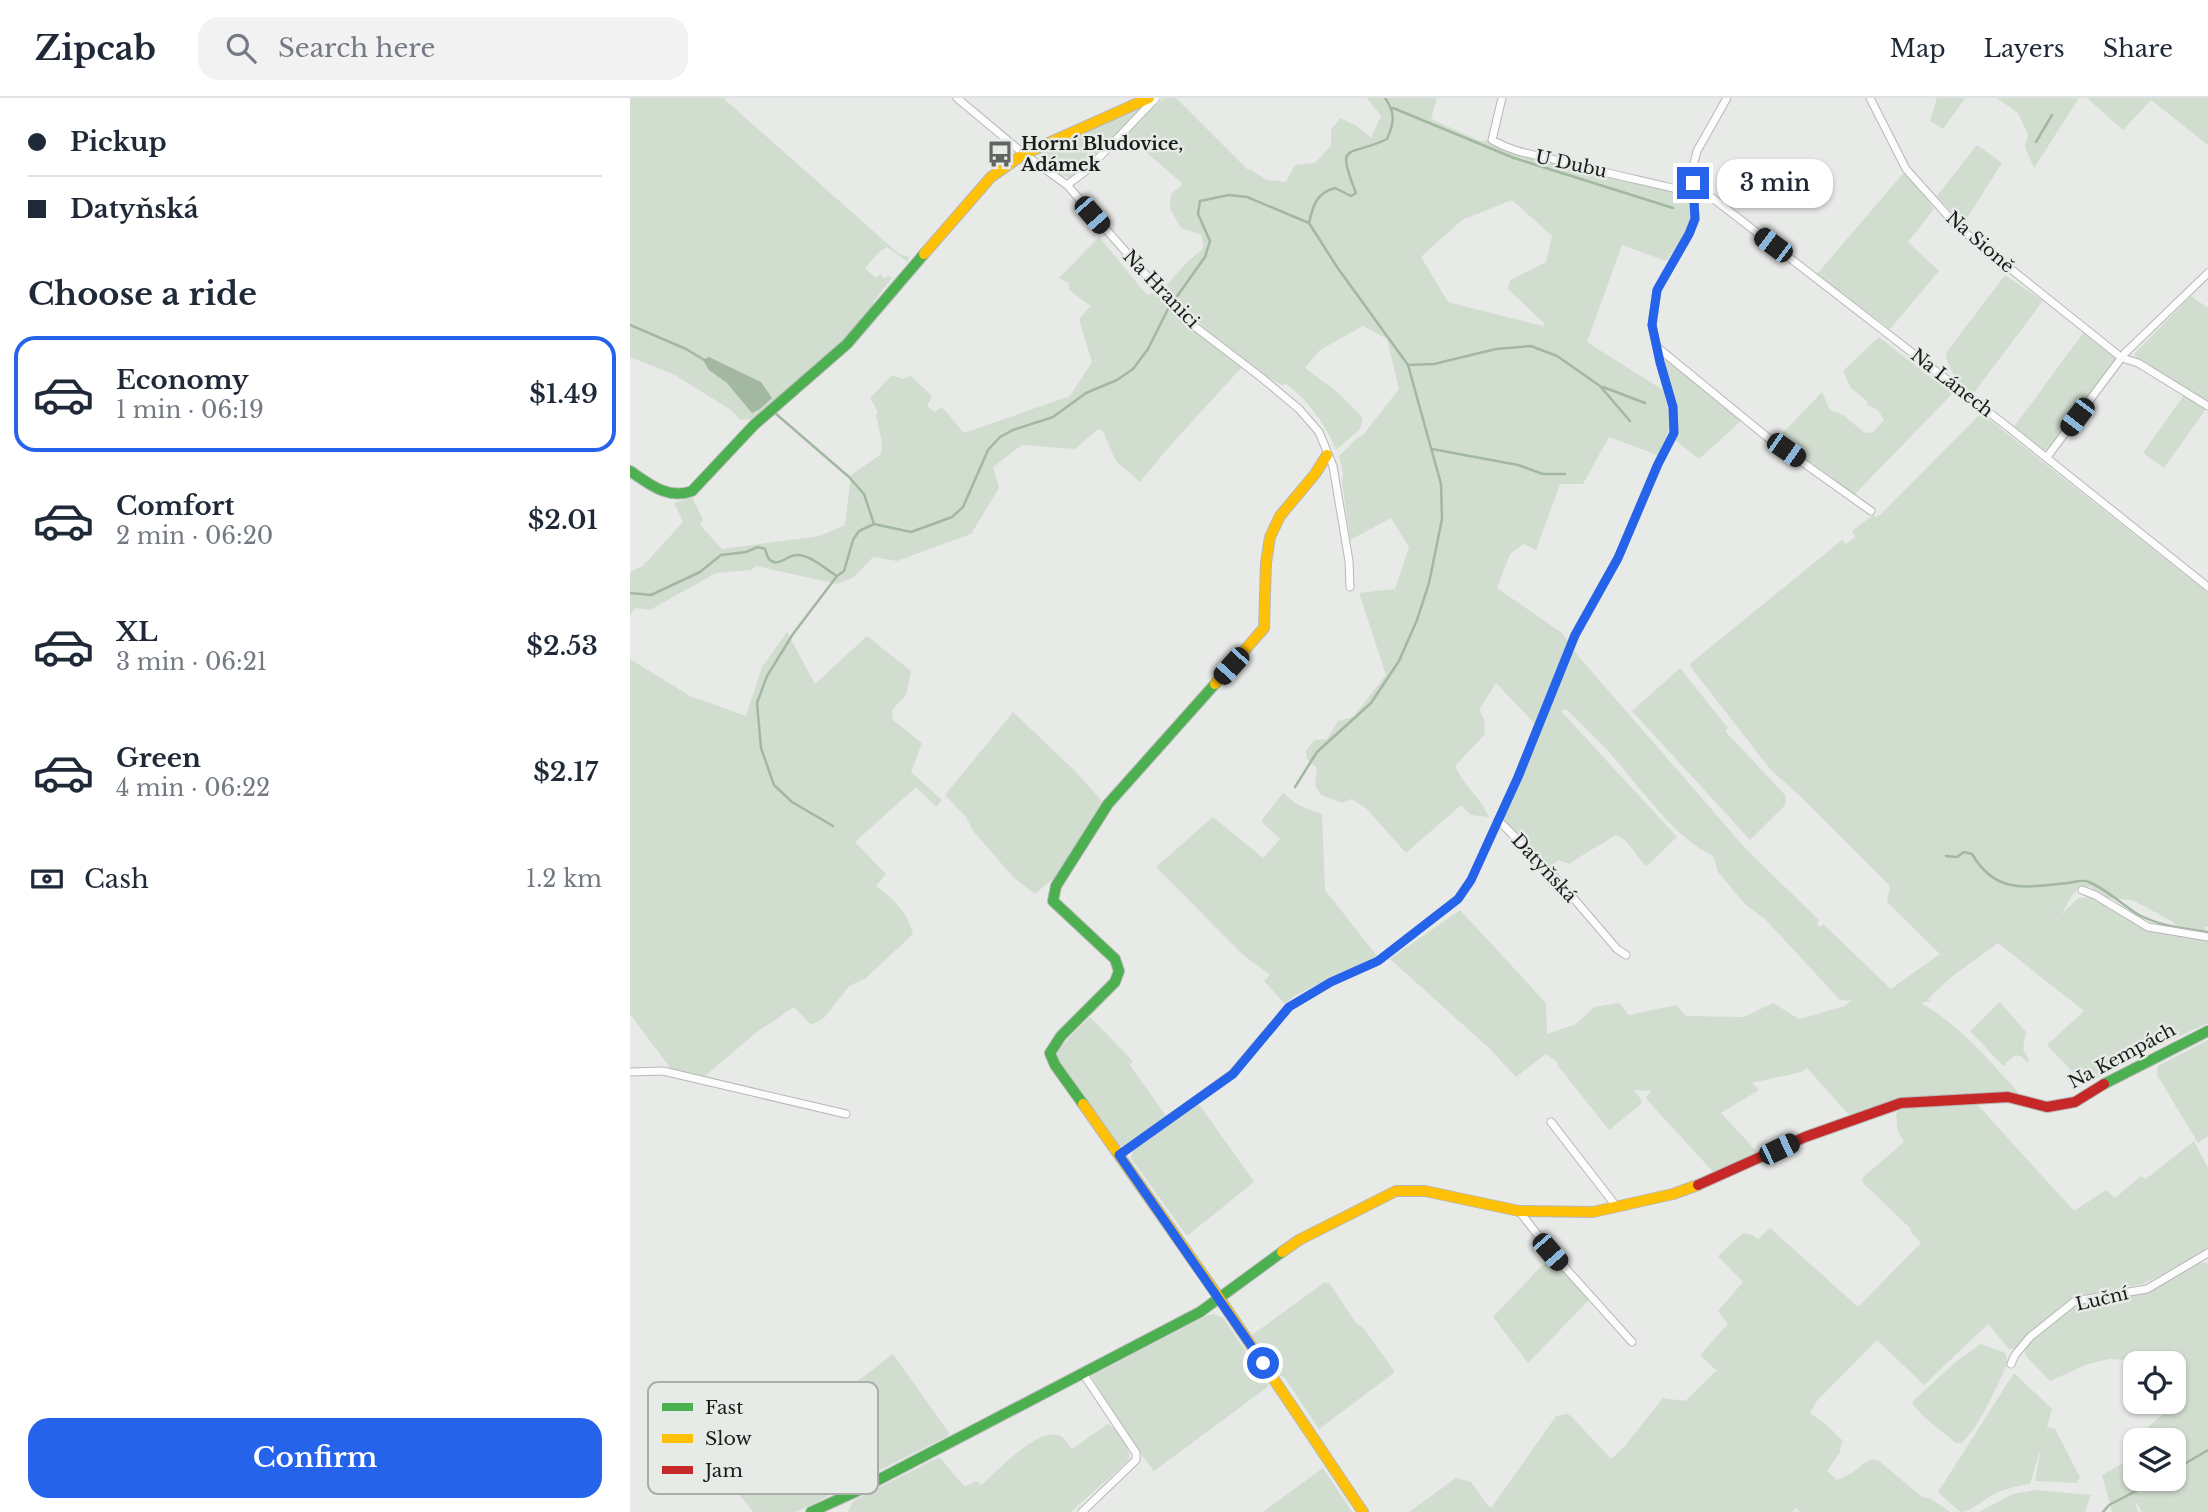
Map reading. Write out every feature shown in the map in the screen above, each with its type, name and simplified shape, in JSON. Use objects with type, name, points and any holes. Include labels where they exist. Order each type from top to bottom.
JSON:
[{"type":"street","name":"Na Hranici","points":[[957,98],[1024,154],[1067,185],[1185,320],[1292,402],[1319,432],[1336,480],[1349,561],[1350,587]]},
{"type":"street","points":[[630,471],[668,494],[684,495],[698,487],[754,425],[847,344],[991,177],[1024,154],[1149,98]]},
{"type":"street","points":[[1067,185],[1087,170],[1156,98]]},
{"type":"street","name":"U Dubu","points":[[1502,98],[1492,140],[1508,149],[1693,193]]},
{"type":"street","name":"Datyňská","points":[[1626,955],[1617,949],[1557,878],[1498,820],[1575,635],[1618,558],[1674,433],[1673,407],[1652,325],[1657,290],[1695,219],[1692,171],[1698,151],[1727,98]]},
{"type":"street","name":"Na Sioně","points":[[1870,98],[1906,169],[1957,226],[2122,358],[2138,363],[2208,406]]},
{"type":"street","name":"Na Lánech","points":[[1693,183],[2047,457],[2208,587]]},
{"type":"street","points":[[2047,457],[2122,358],[2208,273]]},
{"type":"street","points":[[1656,346],[1767,437],[1871,511]]},
{"type":"street","points":[[1327,455],[1319,471],[1275,525],[1268,543],[1264,628],[1108,804],[1056,886],[1053,901],[1118,964],[1118,979],[1061,1037],[1051,1053],[1055,1066],[1220,1299],[1363,1512]]},
{"type":"street","points":[[1119,1155],[1233,1074],[1289,1007],[1331,982],[1378,961],[1458,899],[1471,880],[1498,820]]},
{"type":"street","points":[[2082,890],[2148,927],[2208,937]]},
{"type":"street","name":"Na Kempách","points":[[878,1480],[1193,1316],[1299,1240],[1396,1191],[1424,1191],[1519,1211],[1582,1213],[1673,1194],[1718,1178],[1805,1137],[1883,1108],[1910,1102],[2008,1097],[2047,1107],[2075,1102],[2104,1084],[2208,1031]]},
{"type":"street","points":[[630,1072],[663,1071],[846,1114]]},
{"type":"street","points":[[1551,1122],[1616,1206]]},
{"type":"street","points":[[1519,1211],[1550,1252],[1632,1342]]},
{"type":"street","name":"Luční","points":[[2011,1364],[2030,1337],[2075,1301],[2147,1289],[2208,1253]]},
{"type":"street","points":[[1082,1372],[1136,1453],[1136,1460],[1082,1512]]},
{"type":"street","name":"Na Kempách","points":[[811,1512],[850,1494]]},
{"type":"shaded area","points":[[630,98],[723,98],[899,254],[909,257],[908,262],[887,247],[880,251],[865,268],[876,278],[880,274],[885,279],[888,275],[892,278],[874,301],[874,305],[846,340],[752,419],[740,420],[731,410],[675,375],[630,357]]},
{"type":"shaded area","points":[[1164,98],[1176,98],[1248,170],[1267,180],[1286,182],[1295,165],[1315,163],[1331,146],[1331,130],[1340,118],[1357,126],[1371,138],[1381,116],[1367,98],[1437,98],[1431,119],[1480,141],[1492,140],[1508,149],[1693,193],[1690,228],[1666,261],[1622,245],[1587,342],[1663,390],[1669,424],[1660,456],[1609,437],[1583,484],[1560,484],[1536,550],[1524,544],[1510,554],[1497,588],[1562,633],[1579,657],[1747,850],[1819,920],[1817,925],[1820,927],[1823,924],[1891,989],[1940,954],[1887,902],[1890,886],[1770,769],[1690,666],[1691,663],[1842,540],[1846,544],[1855,537],[1852,531],[1873,515],[1877,517],[1882,513],[1981,413],[2208,593],[2208,927],[2205,927],[2204,931],[2178,927],[2132,900],[2108,898],[2090,887],[2081,886],[2072,895],[2061,915],[2078,898],[2091,897],[2147,929],[2208,937],[2208,1023],[2147,1051],[2085,1085],[2047,1045],[2084,1011],[1998,943],[1950,978],[1928,999],[1931,1001],[1921,1003],[1961,1033],[2018,1092],[2018,1095],[1975,1102],[2074,1211],[2106,1190],[2115,1198],[2141,1176],[2146,1179],[2194,1141],[2208,1168],[2208,1248],[2169,1272],[2142,1284],[2083,1295],[2086,1300],[2147,1289],[2199,1262],[2208,1263],[2208,1512],[2142,1512],[2135,1501],[2138,1512],[2112,1512],[2102,1475],[2123,1464],[2123,1491],[2186,1491],[2186,1428],[2147,1428],[2163,1414],[2186,1414],[2186,1351],[2123,1351],[2123,1360],[2109,1359],[2088,1364],[2050,1381],[2027,1357],[2024,1348],[2009,1349],[1988,1324],[1924,1385],[1877,1340],[1816,1402],[1810,1413],[1842,1440],[1840,1452],[1827,1471],[1837,1480],[1868,1461],[1879,1461],[1922,1497],[1931,1499],[1950,1512],[1800,1512],[1796,1508],[1792,1512],[1409,1512],[1456,1478],[1471,1482],[1488,1506],[1492,1507],[1556,1416],[1571,1416],[1611,1459],[1624,1447],[1663,1398],[1685,1401],[1718,1372],[1700,1355],[1728,1324],[1718,1311],[1743,1282],[1718,1256],[1743,1233],[1758,1239],[1770,1228],[1857,1306],[1860,1305],[1921,1243],[1911,1229],[1863,1183],[1862,1178],[1904,1142],[1898,1132],[1896,1114],[1902,1107],[1895,1100],[1849,1115],[1807,1068],[1802,1072],[1752,1083],[1759,1090],[1721,1113],[1759,1154],[1715,1174],[1649,1102],[1646,1097],[1652,1091],[1634,1090],[1642,1101],[1640,1105],[1609,1130],[1557,1062],[1546,1054],[1516,1077],[1490,1049],[1390,959],[1460,910],[1546,1003],[1547,1034],[1576,1024],[1594,1007],[1619,1003],[1629,1015],[1676,1005],[1686,1016],[1744,1017],[1773,1003],[1799,1019],[1845,1006],[1853,999],[1839,999],[1765,919],[1745,904],[1718,872],[1713,855],[1686,838],[1672,825],[1609,752],[1566,709],[1561,711],[1677,837],[1647,866],[1624,840],[1615,835],[1569,864],[1559,860],[1550,866],[1506,824],[1504,819],[1530,751],[1543,726],[1536,725],[1496,683],[1479,710],[1484,719],[1485,734],[1455,766],[1489,817],[1471,815],[1461,805],[1406,853],[1366,808],[1351,799],[1342,803],[1321,795],[1315,785],[1317,768],[1307,759],[1306,750],[1315,740],[1327,739],[1338,721],[1353,717],[1386,675],[1359,593],[1395,589],[1409,547],[1391,518],[1350,540],[1339,456],[1363,435],[1399,389],[1387,339],[1363,326],[1320,350],[1305,368],[1336,391],[1363,418],[1360,429],[1336,450],[1315,414],[1294,390],[1267,377],[1213,336],[1170,296],[1167,285],[1188,261],[1203,249],[1202,235],[1181,228],[1170,209],[1171,194],[1183,184],[1124,133]],"holes":[[[1512,200],[1552,236],[1546,262],[1510,280],[1508,289],[1545,324],[1543,326],[1448,302],[1421,257],[1462,220]]]},
{"type":"shaded area","points":[[1937,98],[1965,98],[1943,129],[1930,121]]},
{"type":"shaded area","points":[[1997,98],[2079,98],[2034,168],[2025,147],[2028,134],[2018,113]]},
{"type":"shaded area","points":[[2087,98],[2208,98],[2208,145],[2151,100],[2123,130]]},
{"type":"shaded area","points":[[1145,104],[1140,112],[1070,178],[1056,173],[1039,157],[1039,152]]},
{"type":"shaded area","points":[[1977,145],[2002,163],[1967,218],[1960,222],[1937,196]]},
{"type":"shaded area","points":[[1905,171],[1934,209],[1908,242],[1939,271],[1890,329],[1817,274]]},
{"type":"shaded area","points":[[1099,237],[1147,295],[1156,292],[1169,307],[1242,367],[1140,482],[1116,461],[1103,432],[1098,429],[1075,449],[1022,445],[993,467],[999,488],[971,534],[897,561],[873,557],[854,577],[837,584],[756,566],[751,570],[716,573],[650,610],[635,608],[630,616],[630,572],[643,566],[683,522],[674,503],[692,497],[703,520],[700,525],[722,549],[820,536],[845,525],[851,475],[881,454],[882,443],[876,415],[878,412],[870,398],[892,375],[902,379],[911,376],[932,396],[927,406],[935,412],[942,407],[964,433],[1070,396],[1092,362],[1079,319],[1091,306],[1069,290],[1069,283],[1059,278]]},
{"type":"shaded area","points":[[2005,275],[2043,301],[1972,395],[1955,376],[1946,353]]},
{"type":"shaded area","points":[[2191,296],[2208,308],[2208,403],[2137,359],[2134,354]]},
{"type":"shaded area","points":[[2083,333],[2116,359],[2116,362],[2050,447],[2043,451],[2014,427]]},
{"type":"shaded area","points":[[1879,337],[1927,375],[1954,392],[1853,496],[1832,477],[1777,439],[1822,392],[1830,410],[1843,415],[1865,433],[1873,432],[1884,420],[1878,410],[1867,405],[1867,401],[1851,388],[1843,371]]},
{"type":"shaded area","points":[[709,357],[761,382],[772,398],[752,413],[727,383],[709,370],[703,360]]},
{"type":"shaded area","points":[[1665,357],[1741,421],[1699,459],[1674,439],[1678,409],[1665,370]]},
{"type":"shaded area","points":[[2186,392],[2208,406],[2164,468],[2143,453]]},
{"type":"shaded area","points":[[787,632],[815,684],[867,636],[911,671],[906,695],[892,710],[893,720],[922,743],[911,772],[942,800],[936,807],[916,787],[855,842],[886,874],[876,886],[899,907],[908,919],[913,934],[866,978],[849,986],[824,1018],[813,1024],[809,1023],[794,1007],[757,1032],[705,1076],[671,1069],[630,1014],[630,659],[690,696],[746,716],[762,667]]},
{"type":"shaded area","points":[[1680,668],[1728,728],[1725,731],[1786,796],[1785,805],[1750,840],[1632,711]]},
{"type":"shaded area","points":[[1013,712],[1075,771],[1103,802],[1055,877],[1035,894],[1014,878],[945,795]]},
{"type":"shaded area","points":[[1283,793],[1298,805],[1322,814],[1325,890],[1377,956],[1296,995],[1285,1004],[1264,981],[1270,975],[1242,954],[1156,867],[1213,817],[1263,858],[1280,839],[1261,821]]},
{"type":"shaded area","points":[[2000,1002],[2026,1032],[2023,1049],[2028,1063],[2021,1056],[2014,1056],[2003,1066],[1970,1031]]},
{"type":"shaded area","points":[[1090,1017],[1133,1061],[1130,1065],[1166,1116],[1124,1146],[1118,1146],[1093,1114],[1060,1062],[1059,1050]]},
{"type":"shaded area","points":[[2208,1040],[2208,1136],[2198,1143],[2157,1075],[2158,1066]]},
{"type":"shaded area","points":[[1198,1103],[1254,1182],[1187,1236],[1131,1158],[1133,1150]]},
{"type":"shaded area","points":[[1551,1256],[1589,1300],[1528,1363],[1493,1317]]},
{"type":"shaded area","points":[[1325,1282],[1330,1284],[1356,1323],[1363,1327],[1395,1372],[1319,1429],[1252,1335]]},
{"type":"shaded area","points":[[1214,1314],[1224,1319],[1269,1386],[1154,1471],[1130,1440],[1091,1376]]},
{"type":"shaded area","points":[[1981,1344],[2005,1353],[2008,1362],[1975,1428],[1961,1443],[1956,1443],[1924,1417],[1913,1405],[1913,1401],[1958,1360]]},
{"type":"shaded area","points":[[893,1354],[949,1433],[948,1436],[878,1471],[878,1382],[856,1382]]},
{"type":"shaded area","points":[[2014,1373],[2052,1409],[2047,1427],[2055,1429],[2080,1477],[2077,1483],[2035,1481],[2041,1447],[2030,1484],[2000,1491],[1960,1512],[1938,1492]]},
{"type":"shaded area","points":[[1108,1424],[1123,1439],[1129,1460],[1071,1512],[848,1512],[853,1501],[867,1494],[878,1494],[878,1488],[939,1457],[965,1487],[976,1481],[981,1485],[1019,1451],[1042,1437],[1062,1437],[1072,1449]]},
{"type":"shaded area","points":[[1323,1468],[1352,1512],[1263,1512]]},
{"type":"shaded area","points":[[2035,1490],[2091,1495],[2085,1512],[1979,1512],[2013,1494]]},
{"type":"shaded area","points":[[739,1494],[832,1494],[796,1512],[753,1512]]},
{"type":"waterway","points":[[630,593],[651,595],[700,572],[721,555],[746,552],[758,547],[765,549],[772,561],[780,562],[793,555],[801,555],[837,576],[844,571],[853,540],[859,531],[874,524],[911,532],[952,517],[963,507],[988,450],[1000,437],[1053,417],[1086,393],[1117,380],[1133,369],[1148,349],[1168,309],[1205,257],[1210,241],[1198,214],[1200,201],[1229,195],[1247,197],[1309,223],[1314,206],[1323,193],[1335,188],[1351,196],[1356,193],[1346,158],[1355,150],[1387,139],[1393,118],[1385,98]]},
{"type":"waterway","points":[[1393,108],[1514,158],[1673,208]]},
{"type":"waterway","points":[[2036,142],[2052,115]]},
{"type":"waterway","points":[[1295,787],[1317,752],[1371,703],[1399,661],[1429,583],[1442,519],[1441,484],[1408,365],[1337,267],[1309,223]]},
{"type":"waterway","points":[[630,325],[686,349],[706,361]]},
{"type":"waterway","points":[[1408,365],[1434,364],[1496,349],[1531,346],[1557,356],[1600,386],[1630,421]]},
{"type":"waterway","points":[[1603,387],[1645,403]]},
{"type":"waterway","points":[[775,413],[849,477],[864,494],[874,524]]},
{"type":"waterway","points":[[1432,449],[1518,465],[1543,474],[1565,474]]},
{"type":"waterway","points":[[833,826],[792,802],[774,785],[761,748],[757,703],[767,676],[793,634],[837,576]]},
{"type":"waterway","points":[[1946,856],[1957,857],[1964,852],[1972,854],[1991,876],[2013,885],[2039,886],[2087,881],[2147,919],[2208,932]]},
{"type":"waterway","points":[[2186,1463],[2208,1450]]},
{"type":"waterway","points":[[2103,1512],[2109,1505],[2136,1491]]},
{"type":"traffic: fast","points":[[630,471],[667,492],[675,494],[692,491],[754,425],[847,344],[924,254]]},
{"type":"traffic: fast","points":[[1083,1104],[1055,1065],[1050,1053],[1061,1036],[1115,982],[1119,971],[1115,959],[1053,901],[1056,886],[1108,804],[1215,684]]},
{"type":"traffic: fast","points":[[2104,1084],[2208,1031]]},
{"type":"traffic: fast","points":[[878,1480],[1200,1312],[1282,1252]]},
{"type":"traffic: fast","points":[[811,1512],[850,1494]]},
{"type":"traffic: slow","points":[[924,254],[991,177],[1024,154],[1149,98]]},
{"type":"traffic: slow","points":[[1215,684],[1264,628],[1266,563],[1270,537],[1280,516],[1327,455]]},
{"type":"traffic: slow","points":[[1083,1104],[1220,1299],[1363,1512]]},
{"type":"traffic: slow","points":[[1282,1252],[1299,1240],[1396,1191],[1425,1191],[1519,1211],[1593,1212],[1673,1194],[1698,1185]]},
{"type":"traffic: jam","points":[[1698,1185],[1805,1137],[1901,1103],[2008,1097],[2047,1107],[2075,1102],[2104,1084]]},
{"type":"place","name":"Horní Bludovice, Adámek","points":[[1000,154]]},
{"type":"route","points":[[1263,1363],[1119,1155],[1233,1074],[1289,1007],[1331,982],[1378,961],[1458,899],[1471,880],[1518,777],[1575,635],[1618,558],[1674,433],[1673,407],[1652,325],[1657,290],[1695,219],[1693,183]]}]
